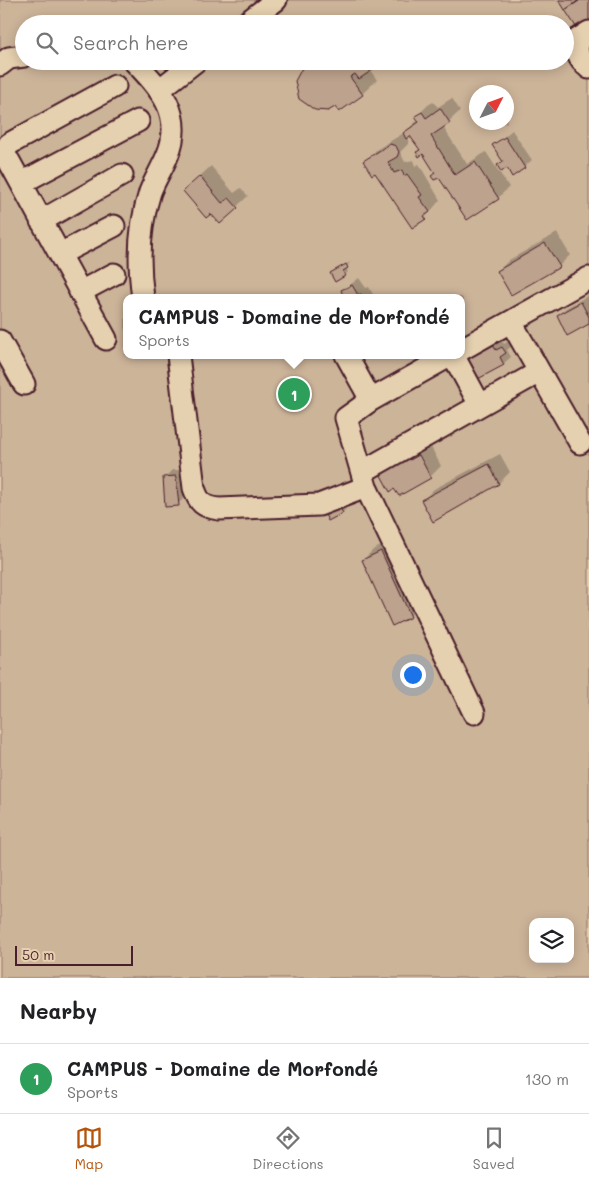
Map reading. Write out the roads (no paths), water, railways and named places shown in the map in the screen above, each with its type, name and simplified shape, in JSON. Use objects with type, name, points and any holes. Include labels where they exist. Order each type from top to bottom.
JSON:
[{"type":"lane","points":[[257,15],[276,0]]},
{"type":"lane","points":[[589,32],[578,39],[576,52],[582,62],[589,68]]},
{"type":"lane","points":[[0,65],[9,58],[15,57]]},
{"type":"lane","points":[[142,70],[169,104],[175,129],[169,152],[150,192],[140,240],[139,272],[142,294]]},
{"type":"lane","points":[[159,90],[185,70]]},
{"type":"lane","points":[[106,339],[21,183],[9,162],[1,155],[9,144],[115,86]]},
{"type":"lane","points":[[21,183],[138,121]]},
{"type":"lane","points":[[41,221],[122,175]]},
{"type":"lane","points":[[60,254],[114,226]]},
{"type":"lane","points":[[80,292],[114,274]]},
{"type":"lane","points":[[465,347],[589,278]]},
{"type":"lane","points":[[511,322],[580,443]]},
{"type":"lane","points":[[0,341],[24,384]]},
{"type":"lane","points":[[178,359],[194,488],[198,500],[206,507],[219,509],[320,505],[364,480],[480,405],[539,372]]},
{"type":"lane","points":[[348,359],[371,400]]},
{"type":"lane","points":[[445,359],[371,400],[346,418],[364,480],[474,713]]},
{"type":"lane","points":[[454,359],[480,405]]},
{"type":"place","name":"CAMPUS - Domaine de Morfondé","points":[[294,394]]}]
